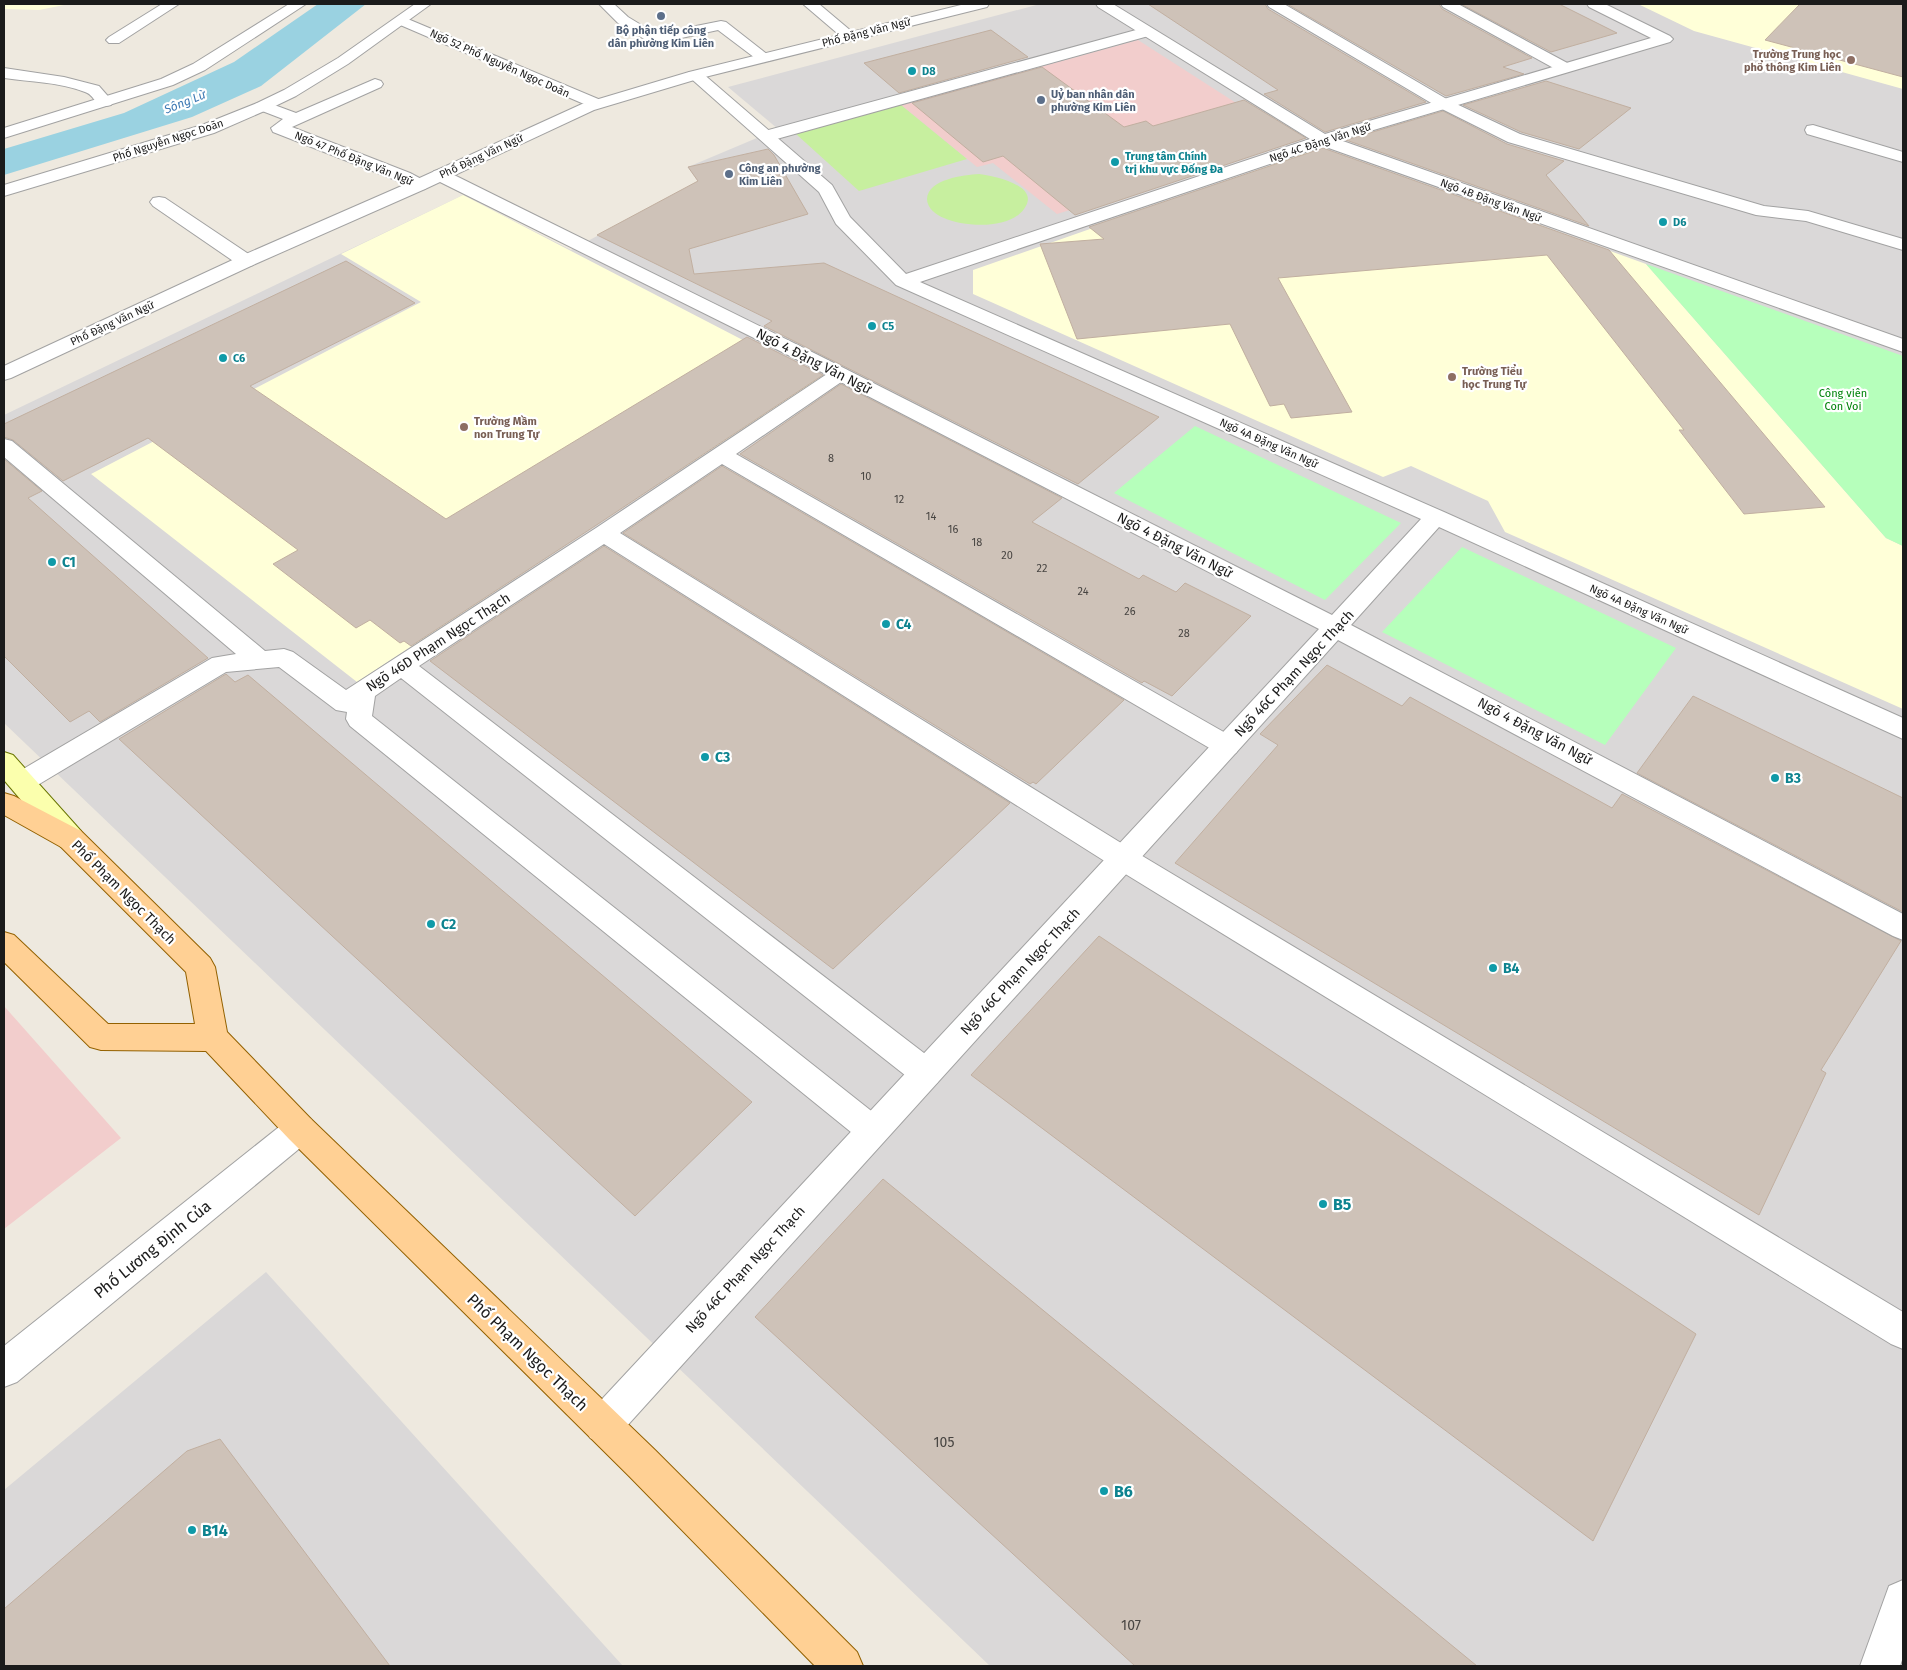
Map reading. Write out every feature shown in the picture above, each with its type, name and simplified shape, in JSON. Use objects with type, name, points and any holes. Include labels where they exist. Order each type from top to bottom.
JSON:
[{"type":"main road","name":"Phố Phạm Ngọc Thạch","points":[[4,762],[71,839],[200,967],[213,1038],[300,1129],[603,1425],[843,1666]]},
{"type":"main road","points":[[4,803],[71,839]]},
{"type":"main road","points":[[4,944],[102,1037],[213,1038]]},
{"type":"street","points":[[114,40],[172,4]]},
{"type":"street","points":[[4,134],[167,82],[199,67],[299,4]]},
{"type":"street","name":"Phố Nguyễn Ngọc Doãn","points":[[4,191],[208,129],[263,106],[290,93],[343,61],[424,4]]},
{"type":"street","points":[[606,4],[623,20],[654,39],[721,24],[764,58]]},
{"type":"street","points":[[810,4],[849,36]]},
{"type":"street","name":"Phố Đặng Văn Ngữ","points":[[4,374],[246,261],[597,104],[695,75],[982,4]]},
{"type":"street","name":"Ngõ 4B Đặng Văn Ngữ","points":[[1103,4],[1323,140],[1903,346]]},
{"type":"street","points":[[1274,4],[1444,104],[1514,138],[1762,211],[1808,216],[1903,245]]},
{"type":"street","points":[[1448,4],[1565,68]]},
{"type":"street","name":"Ngõ 4C Đặng Văn Ngữ","points":[[903,281],[1323,140],[1665,39],[1594,4]]},
{"type":"street","name":"Ngõ 52 Phố Nguyễn Ngọc Doãn","points":[[403,20],[597,104]]},
{"type":"street","points":[[767,136],[1147,32]]},
{"type":"street","points":[[4,73],[64,82],[93,89],[105,102]]},
{"type":"street","name":"Ngõ 4A Đặng Văn Ngữ","points":[[695,75],[826,189],[842,220],[903,281],[1436,517],[1903,729]]},
{"type":"street","points":[[263,106],[296,119],[375,84]]},
{"type":"street","name":"Ngõ 47 Phố Đặng Văn Ngữ","points":[[296,119],[279,128],[404,177],[419,185]]},
{"type":"street","points":[[1813,130],[1903,157]]},
{"type":"street","name":"Ngõ 4 Đặng Văn Ngữ","points":[[440,175],[840,374],[1336,627],[1903,928]]},
{"type":"street","points":[[159,202],[246,261]]},
{"type":"street","name":"Ngõ 46D Phạm Ngọc Thạch","points":[[22,782],[222,664],[284,658],[345,703],[604,533],[840,374]]},
{"type":"street","points":[[4,446],[260,660]]},
{"type":"street","points":[[721,454],[1226,746]]},
{"type":"street","name":"Ngõ 46C Phạm Ngọc Thạch","points":[[603,1425],[1436,517]]},
{"type":"street","points":[[604,533],[1124,859],[1903,1332]]},
{"type":"street","points":[[402,666],[926,1073]]},
{"type":"street","points":[[363,692],[359,719],[873,1131]]},
{"type":"street","name":"Phố Lương Định Của","points":[[4,1369],[300,1129]]},
{"type":"street","points":[[1880,1666],[1903,1600]]},
{"type":"shaded area","points":[[4,4],[69,4],[39,10],[4,9]]},
{"type":"shaded area","points":[[1040,4],[1903,4],[1903,1666],[990,1666],[4,723],[4,415],[463,195],[571,250],[698,182],[688,167],[778,129],[728,87]]},
{"type":"shaded area","name":"Trường Trung học phổ thông Kim Liên","points":[[1638,4],[1903,4],[1903,89],[1694,31]]},
{"type":"shaded area","points":[[1138,40],[1294,140],[1057,214],[993,163],[977,167],[901,105]]},
{"type":"shaded area","name":"Trường Tiểu học Trung Tự","points":[[1309,152],[1345,157],[1646,264],[1886,538],[1903,546],[1903,709],[1505,532],[1488,501],[1411,466],[1383,477],[973,294],[973,270]]},
{"type":"shaded area","name":"Trường Mầm non Trung Tự","points":[[463,195],[818,379],[357,682],[91,474],[421,302],[341,254]]},
{"type":"shaded area","points":[[4,1006],[121,1138],[4,1229]]},
{"type":"shaded area","points":[[266,1272],[623,1666],[4,1666],[4,1490]]},
{"type":"green space","points":[[901,105],[967,159],[859,191],[796,134]]},
{"type":"green space","points":[[979,174],[1014,183],[1021,188],[1027,194],[1028,201],[1024,209],[1008,221],[986,225],[953,221],[932,211],[927,199],[933,187],[948,179]]},
{"type":"green space","name":"Công viên Con Voi","points":[[1646,264],[1903,356],[1903,546],[1886,538]]},
{"type":"green space","points":[[1195,426],[1401,523],[1325,600],[1114,493]]},
{"type":"green space","points":[[1462,547],[1676,648],[1605,745],[1382,632]]},
{"type":"water","name":"Sông Lừ","points":[[318,4],[366,4],[261,86],[192,117],[4,175],[4,149],[124,113],[234,62]]},
{"type":"building","points":[[1148,4],[1265,4],[1268,9],[1426,102],[1325,132],[1264,94],[1278,90]]},
{"type":"building","points":[[1287,4],[1439,4],[1442,9],[1532,58],[1503,67],[1524,74],[1446,96]]},
{"type":"building","points":[[1461,4],[1559,4],[1617,33],[1551,52]]},
{"type":"building","points":[[1800,4],[1903,4],[1903,77],[1765,40]]},
{"type":"building","points":[[991,30],[1028,57],[899,93],[864,63]]},
{"type":"building","points":[[1042,67],[1124,127],[1146,121],[1153,126],[1244,100],[1306,138],[1075,215],[1003,156],[983,162],[912,103]]},
{"type":"building","points":[[1546,81],[1631,108],[1579,149],[1521,132],[1463,105]]},
{"type":"building","points":[[1443,111],[1507,144],[1564,161],[1546,175],[1589,226],[1346,140]]},
{"type":"building","points":[[1323,148],[1609,250],[1825,507],[1744,514],[1679,430],[1684,430],[1547,255],[1278,278],[1352,412],[1291,418],[1284,404],[1270,406],[1230,324],[1077,339],[1040,244],[1104,239],[1089,227]]},
{"type":"building","name":"C5","points":[[768,149],[774,155],[808,214],[689,249],[694,274],[824,263],[1159,417],[1078,484],[764,326],[772,321],[597,235],[698,181],[688,167]]},
{"type":"building","points":[[346,261],[415,303],[250,386],[446,519],[747,337],[823,375],[411,646],[404,641],[400,643],[370,620],[356,628],[273,564],[298,550],[148,438],[63,481],[13,440],[4,437],[4,424]]},
{"type":"building","points":[[841,384],[1062,498],[1032,522],[1139,579],[1143,575],[1176,592],[1185,583],[1251,616],[1172,696],[1144,681],[1142,683],[740,454]]},
{"type":"building","name":"C1","points":[[4,459],[42,491],[28,498],[208,658],[100,722],[89,711],[70,722],[4,656]]},
{"type":"building","name":"C4","points":[[722,466],[1124,700],[1036,784],[1033,782],[1030,784],[623,533]]},
{"type":"building","name":"C3","points":[[604,546],[1010,803],[833,969],[430,661]]},
{"type":"building","points":[[1327,665],[1402,706],[1410,697],[1612,808],[1622,794],[1901,941],[1821,1070],[1826,1073],[1759,1215],[1175,863],[1278,745],[1260,734]]},
{"type":"building","name":"C2","points":[[226,674],[235,682],[248,675],[752,1102],[635,1216],[119,739]]},
{"type":"building","name":"B3","points":[[1693,696],[1903,798],[1903,912],[1637,773]]},
{"type":"building","name":"B5","points":[[1099,936],[1696,1334],[1593,1541],[971,1075]]},
{"type":"building","name":"B6","points":[[883,1179],[1477,1666],[1135,1666],[755,1317]]},
{"type":"building","name":"B14","points":[[220,1439],[390,1666],[4,1666],[4,1609],[187,1451]]},
{"type":"place","name":"Bộ phận tiếp công dân phường Kim Liên","points":[[661,16]]},
{"type":"place","name":"Trường Trung học phổ thông Kim Liên","points":[[1851,60]]},
{"type":"place","name":"D8","points":[[912,71]]},
{"type":"place","name":"Uỷ ban nhân dân phường Kim Liên","points":[[1041,100]]},
{"type":"place","name":"Trung tâm Chính trị khu vực Đống Đa","points":[[1115,162]]},
{"type":"place","name":"Công an phường Kim Liên","points":[[729,174]]},
{"type":"place","name":"D6","points":[[1663,222]]},
{"type":"place","name":"C5","points":[[872,326]]},
{"type":"place","name":"C6","points":[[223,358]]},
{"type":"place","name":"Trường Tiểu học Trung Tự","points":[[1452,377]]},
{"type":"place","name":"Trường Mầm non Trung Tự","points":[[464,427]]},
{"type":"place","name":"C1","points":[[52,562]]},
{"type":"place","name":"C4","points":[[886,624]]},
{"type":"place","name":"C3","points":[[705,757]]},
{"type":"place","name":"B3","points":[[1775,778]]},
{"type":"place","name":"C2","points":[[431,924]]},
{"type":"place","name":"B4","points":[[1493,968]]},
{"type":"place","name":"B5","points":[[1323,1204]]},
{"type":"place","name":"B6","points":[[1104,1491]]},
{"type":"place","name":"B14","points":[[192,1530]]}]
